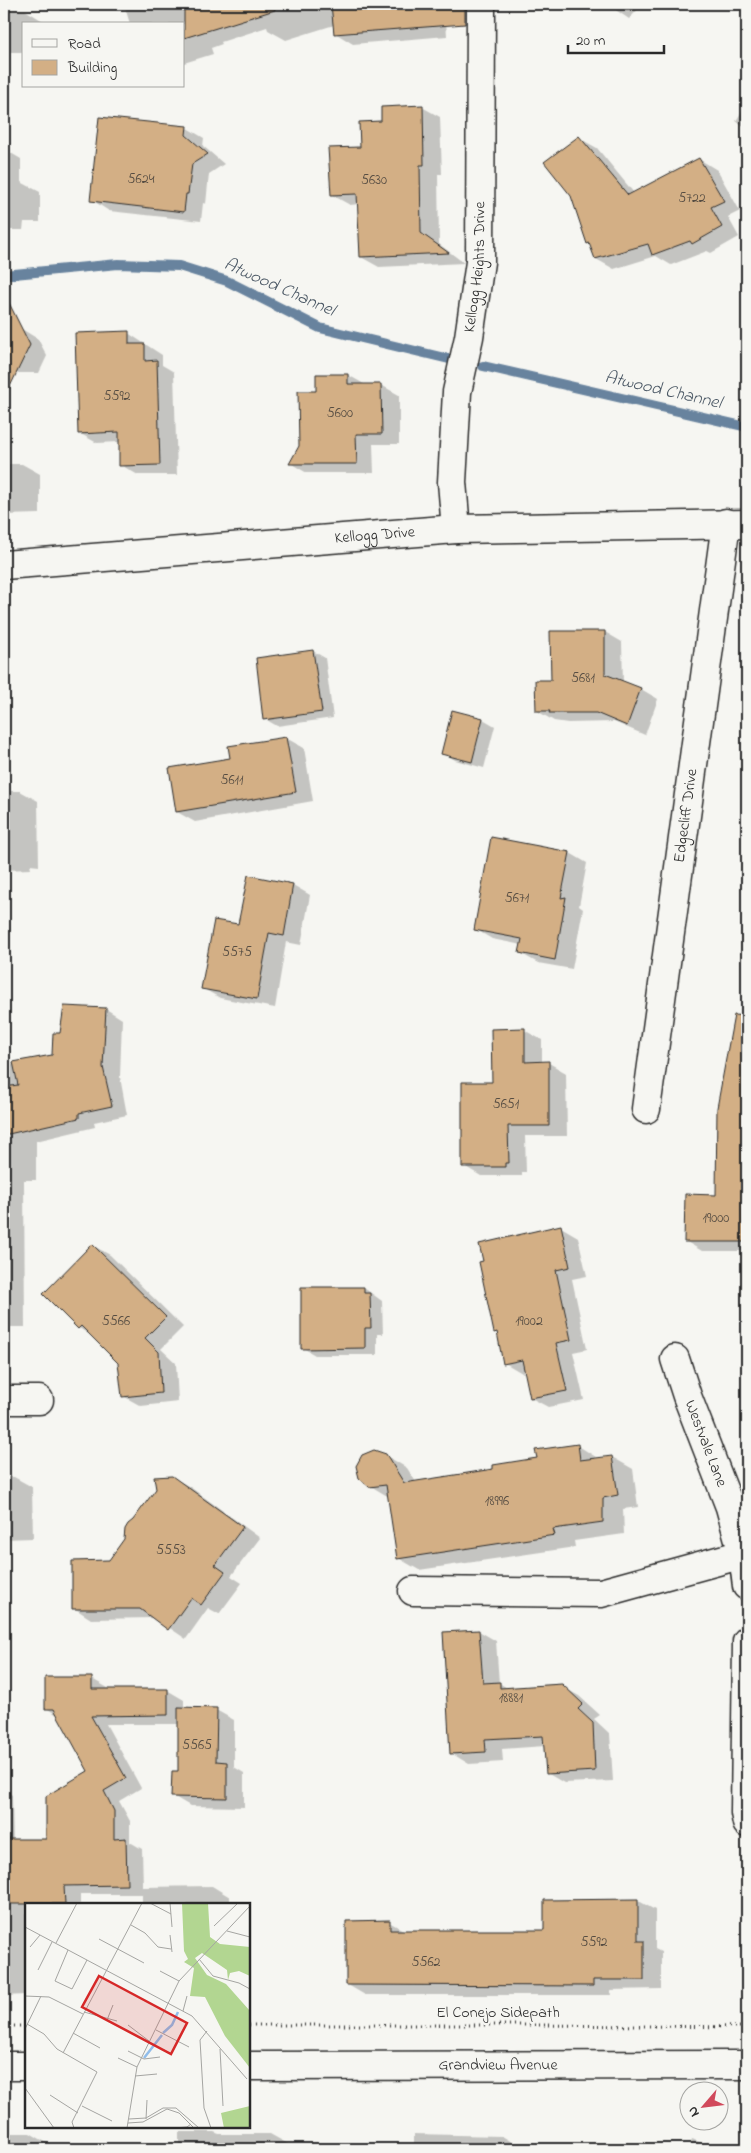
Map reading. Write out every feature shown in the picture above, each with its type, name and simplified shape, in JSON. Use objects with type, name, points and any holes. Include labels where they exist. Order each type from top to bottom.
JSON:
[{"type":"street","name":"Kellogg Heights Drive","points":[[456,529],[452,482],[458,392],[469,337],[480,262],[480,4]]},
{"type":"street","name":"Kellogg Drive","points":[[4,565],[456,529],[737,523]]},
{"type":"street","name":"Edgecliff Drive","points":[[646,1109],[737,523]]},
{"type":"street","name":"Westvale Lane","points":[[675,1359],[687,1396],[730,1507],[743,1554],[747,1586]]},
{"type":"street","points":[[4,1400],[39,1400]]},
{"type":"street","points":[[413,1591],[601,1593],[743,1554]]},
{"type":"street","points":[[747,1641],[745,1814],[747,1823]]},
{"type":"street","name":"Grandview Avenue","points":[[250,2066],[747,2065]]},
{"type":"street","points":[[4,2066],[25,2066]]},
{"type":"path","name":"El Conejo Sidepath","points":[[250,2025],[747,2027]]},
{"type":"path","points":[[4,2026],[25,2026]]},
{"type":"building","points":[[184,4],[274,4],[275,10],[185,38]]},
{"type":"building","points":[[331,4],[465,4],[465,24],[334,34]]},
{"type":"building","points":[[423,105],[424,165],[420,165],[421,233],[449,253],[360,257],[357,194],[331,195],[328,148],[360,147],[359,122],[381,121],[381,107]]},
{"type":"building","points":[[99,117],[187,126],[186,135],[208,154],[192,164],[184,212],[90,201]]},
{"type":"building","points":[[579,136],[628,195],[699,158],[724,201],[711,207],[722,227],[692,244],[690,241],[652,255],[648,244],[595,259],[589,243],[587,244],[571,196],[544,162]]},
{"type":"building","points":[[4,293],[30,345],[4,399]]},
{"type":"building","points":[[129,331],[129,344],[145,344],[145,361],[157,360],[160,465],[119,466],[119,432],[78,434],[75,333]]},
{"type":"building","points":[[316,374],[348,374],[348,384],[381,384],[382,434],[356,434],[357,464],[289,464],[299,446],[298,391],[316,391]]},
{"type":"building","points":[[550,631],[605,631],[605,674],[641,688],[627,726],[596,713],[549,713],[550,711],[536,711],[535,680],[551,680]]},
{"type":"building","points":[[313,650],[322,712],[263,720],[256,658]]},
{"type":"building","points":[[452,710],[483,718],[472,762],[441,754]]},
{"type":"building","points":[[286,737],[296,792],[176,812],[169,768],[230,758],[228,746]]},
{"type":"building","points":[[491,837],[570,852],[561,898],[566,897],[555,960],[519,953],[522,939],[474,930]]},
{"type":"building","points":[[248,875],[293,884],[284,936],[269,933],[257,999],[201,989],[214,920],[238,924]]},
{"type":"building","points":[[64,1006],[106,1008],[103,1067],[112,1106],[79,1113],[79,1118],[4,1135],[4,1087],[18,1085],[13,1062],[52,1055],[53,1033],[60,1033]]},
{"type":"building","points":[[734,1015],[747,1016],[747,1242],[684,1242],[685,1194],[716,1195],[717,1108]]},
{"type":"building","points":[[525,1028],[525,1062],[549,1061],[549,1126],[508,1126],[509,1163],[505,1163],[505,1167],[462,1167],[462,1082],[492,1082],[491,1029]]},
{"type":"building","points":[[561,1225],[570,1267],[556,1270],[571,1340],[556,1343],[567,1391],[530,1398],[522,1360],[503,1364],[497,1332],[494,1333],[479,1262],[483,1261],[479,1244]]},
{"type":"building","points":[[92,1244],[166,1317],[145,1338],[159,1352],[161,1393],[122,1397],[118,1363],[81,1326],[78,1329],[43,1294]]},
{"type":"building","points":[[301,1287],[364,1287],[364,1293],[370,1293],[371,1328],[365,1328],[365,1348],[301,1349]]},
{"type":"building","points":[[578,1444],[580,1460],[612,1456],[618,1495],[603,1498],[603,1522],[553,1529],[555,1535],[397,1559],[386,1485],[369,1487],[359,1478],[356,1466],[362,1455],[374,1450],[386,1454],[404,1483],[493,1469],[493,1465],[537,1458],[535,1450]]},
{"type":"building","points":[[172,1476],[243,1527],[215,1565],[225,1572],[201,1605],[191,1598],[168,1630],[140,1609],[72,1609],[72,1561],[109,1560],[124,1539],[125,1529],[128,1524],[156,1489],[154,1477]]},
{"type":"building","points":[[479,1630],[483,1683],[500,1682],[500,1688],[562,1684],[583,1704],[578,1709],[593,1723],[595,1771],[546,1774],[543,1736],[485,1739],[486,1752],[450,1754],[443,1632]]},
{"type":"building","points":[[45,1677],[92,1677],[92,1689],[168,1689],[168,1715],[91,1716],[126,1778],[104,1791],[114,1811],[114,1839],[126,1838],[127,1885],[64,1886],[65,1903],[4,1904],[4,1839],[46,1839],[46,1796],[88,1771],[54,1709],[45,1709]]},
{"type":"building","points":[[178,1707],[217,1708],[216,1761],[227,1762],[227,1798],[171,1797],[172,1771],[178,1771]]},
{"type":"building","points":[[638,1899],[638,1941],[644,1941],[644,1980],[593,1980],[593,1986],[346,1985],[346,1921],[390,1920],[390,1930],[544,1930],[544,1900]]},
{"type":"waterway","name":"Atwood Channel","points":[[4,275],[118,264],[179,266],[227,281],[320,328],[449,359]]},
{"type":"waterway","name":"Atwood Channel","points":[[483,366],[747,427]]}]
